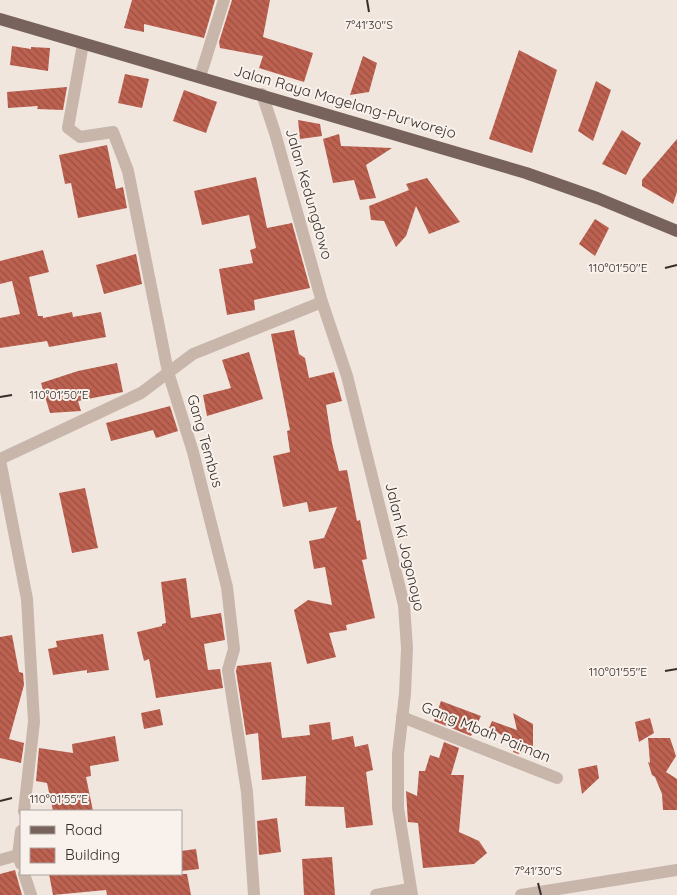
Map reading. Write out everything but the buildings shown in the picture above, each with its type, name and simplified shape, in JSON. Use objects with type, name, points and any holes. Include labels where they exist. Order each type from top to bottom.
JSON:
[{"type":"main road","name":"Jalan Raya Magelang-Purworejo","points":[[0,18],[82,44],[262,94],[526,173],[597,198],[677,231]]},
{"type":"street","points":[[200,77],[224,0]]},
{"type":"street","name":"Gang Tembus","points":[[82,44],[68,128],[80,137],[113,132],[128,171],[168,372],[193,452],[227,587],[234,649],[228,670],[247,792],[254,895]]},
{"type":"street","name":"Jalan Kedungdowo","points":[[262,94],[275,133],[322,302]]},
{"type":"street","points":[[24,810],[34,722],[27,599],[0,460],[141,393],[193,354],[322,302]]},
{"type":"street","name":"Jalan Ki Jogonoyo","points":[[322,302],[354,404],[404,604],[406,648],[398,754],[398,808],[410,892]]},
{"type":"street","name":"Gang Mbah Paiman","points":[[402,716],[557,778]]},
{"type":"street","points":[[0,860],[20,860]]},
{"type":"street","points":[[521,895],[677,870]]},
{"type":"street","points":[[24,875],[31,895]]},
{"type":"street","points":[[376,895],[410,892]]}]
